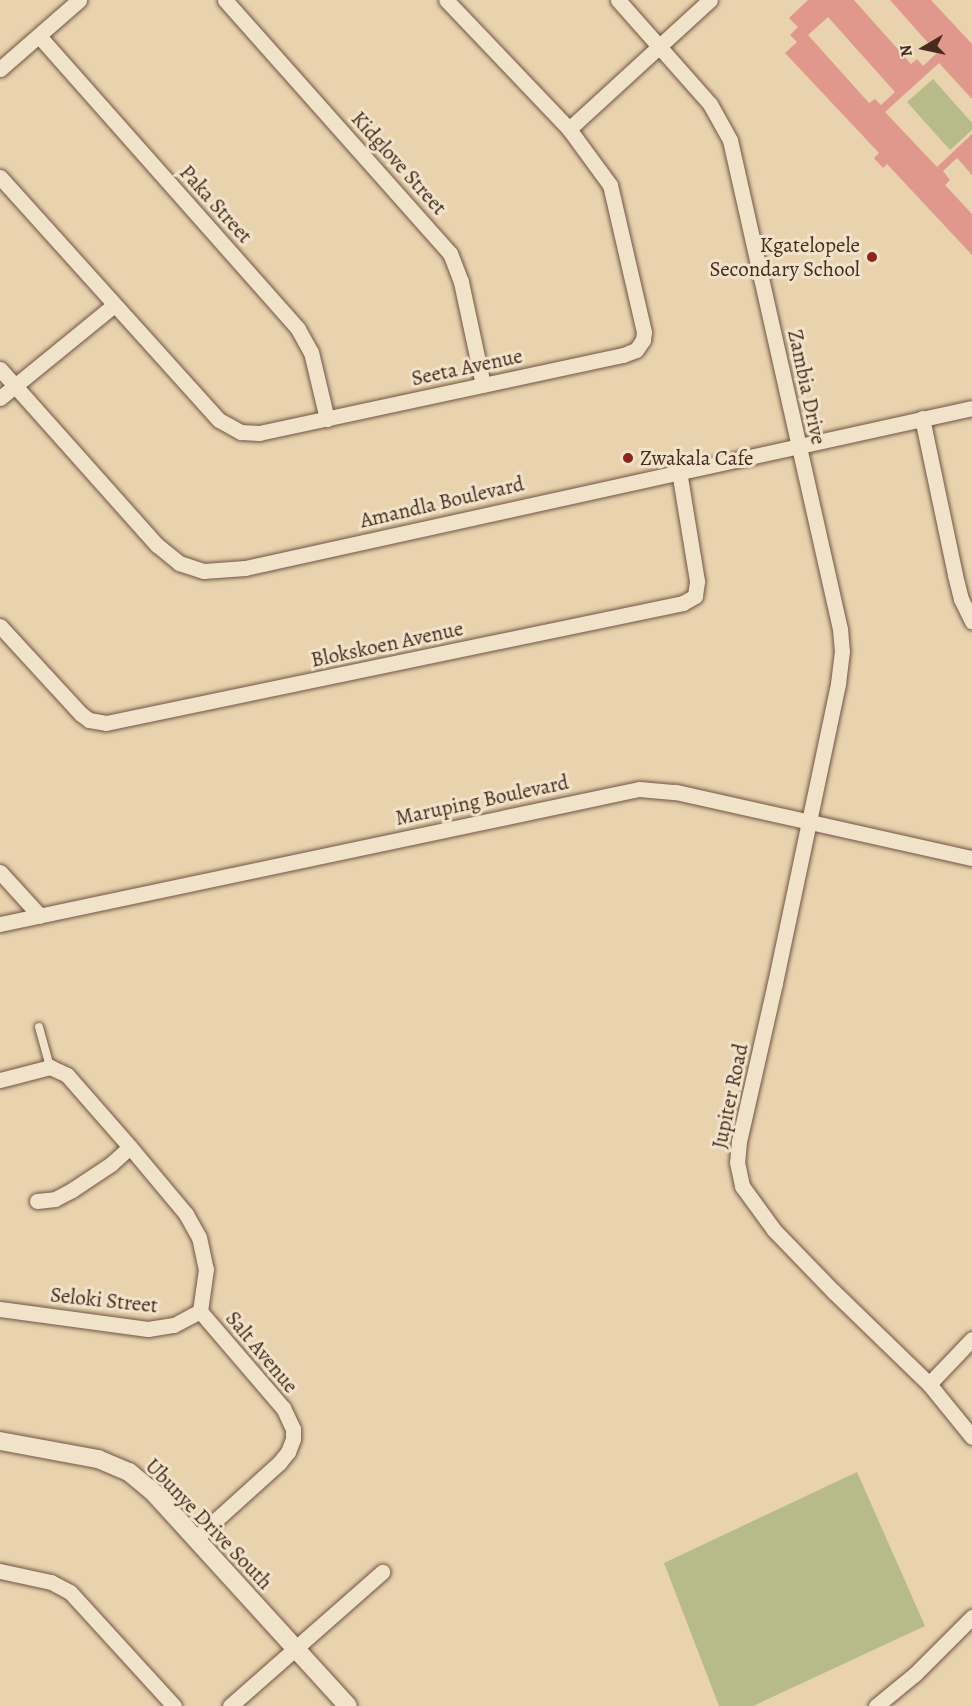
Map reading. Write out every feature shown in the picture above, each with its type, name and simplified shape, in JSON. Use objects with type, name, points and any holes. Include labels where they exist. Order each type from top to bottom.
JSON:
[{"type":"street","points":[[0,69],[79,0]]},
{"type":"street","name":"Kidglove Street","points":[[225,0],[450,253],[462,282],[483,385]]},
{"type":"street","name":"Seeta Avenue","points":[[0,177],[219,420],[233,430],[259,433],[623,355],[636,350],[643,340],[644,332],[613,194],[606,178],[569,129],[446,0]]},
{"type":"street","name":"Zambia Drive","points":[[618,0],[710,104],[730,140],[840,629],[842,651],[838,684],[809,821]]},
{"type":"street","points":[[569,129],[710,0]]},
{"type":"street","name":"Paka Street","points":[[39,36],[298,328],[311,352],[327,419]]},
{"type":"street","points":[[0,398],[114,305]]},
{"type":"street","name":"Amandla Boulevard","points":[[0,369],[157,545],[179,562],[204,571],[245,568],[798,444],[972,408]]},
{"type":"street","points":[[922,418],[956,582],[972,622]]},
{"type":"street","name":"Blokskoen Avenue","points":[[0,626],[81,714],[89,720],[106,723],[683,603],[695,596],[697,581],[679,471]]},
{"type":"street","name":"Maruping Boulevard","points":[[0,924],[639,789],[662,789],[972,858]]},
{"type":"street","name":"Jupiter Road","points":[[809,821],[739,1142],[739,1170],[742,1186],[774,1230],[929,1384],[972,1437]]},
{"type":"street","points":[[0,872],[40,916]]},
{"type":"street","points":[[0,1080],[50,1067]]},
{"type":"street","name":"Salt Avenue","points":[[50,1067],[68,1075],[186,1214],[199,1237],[206,1269],[204,1300],[200,1311],[283,1408],[293,1429],[293,1439],[288,1452],[196,1538]]},
{"type":"street","points":[[37,1201],[55,1199],[72,1190],[111,1164],[130,1147]]},
{"type":"street","name":"Seloki Street","points":[[0,1309],[148,1329],[174,1325],[200,1311]]},
{"type":"street","points":[[929,1384],[972,1339]]},
{"type":"street","name":"Ubunye Drive South","points":[[0,1441],[115,1464],[154,1493],[348,1706]]},
{"type":"street","points":[[0,1571],[51,1582],[70,1592],[174,1706]]},
{"type":"street","points":[[230,1706],[382,1572]]},
{"type":"street","points":[[876,1706],[915,1674],[972,1617]]},
{"type":"lane","points":[[39,1027],[50,1067]]},
{"type":"green space","points":[[933,79],[972,123],[972,130],[950,150],[907,102]]},
{"type":"green space","points":[[857,1472],[925,1626],[753,1706],[719,1706],[664,1563]]},
{"type":"building","points":[[808,0],[854,0],[911,64],[917,59],[923,66],[937,53],[890,0],[931,0],[972,44],[972,99],[939,63],[885,112],[937,167],[972,134],[972,175],[957,158],[943,171],[950,180],[945,185],[972,214],[972,255],[887,164],[883,168],[874,158],[879,153],[785,53],[797,42],[790,35],[798,27],[789,18]],"holes":[[[828,17],[895,92],[881,105],[875,99],[869,103],[808,35]]]},
{"type":"place","name":"Kgatelopele Secondary School","points":[[872,257]]},
{"type":"place","name":"Zwakala Cafe","points":[[628,458]]}]
